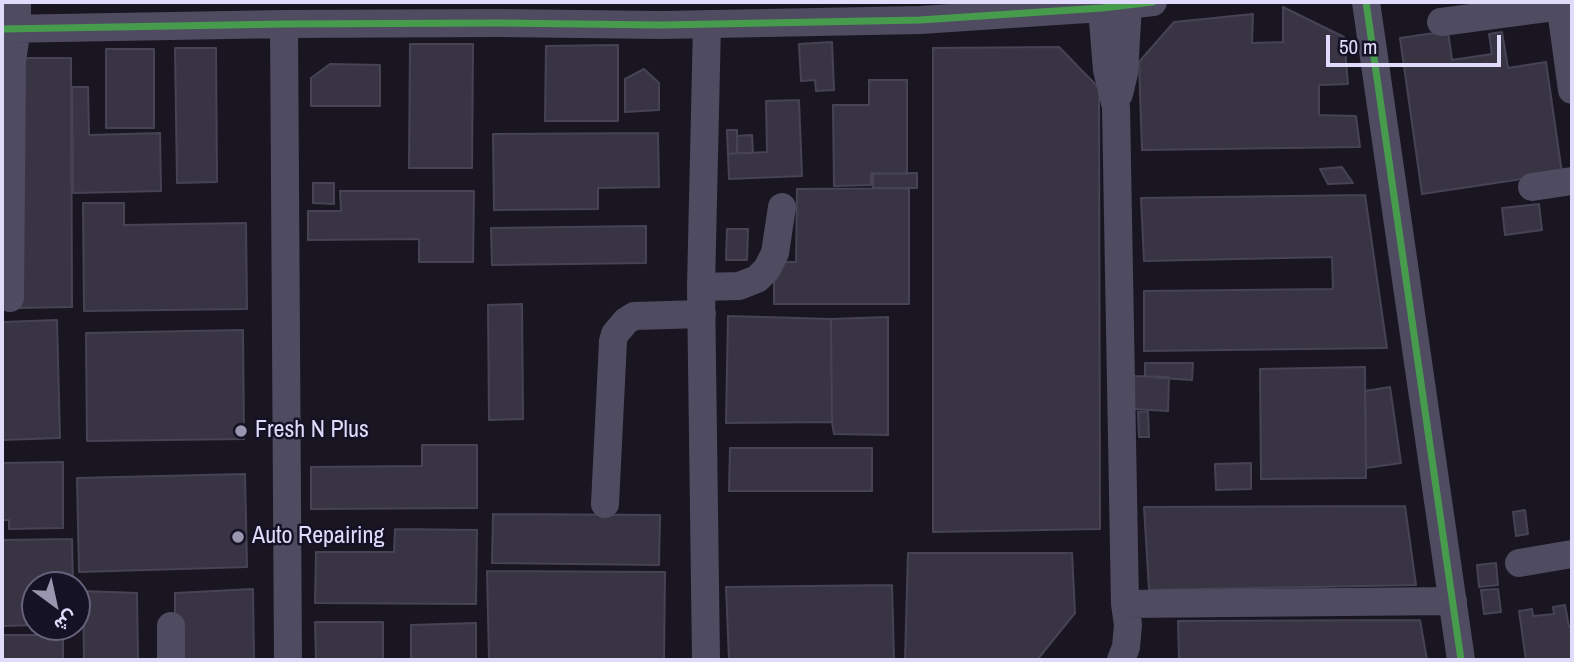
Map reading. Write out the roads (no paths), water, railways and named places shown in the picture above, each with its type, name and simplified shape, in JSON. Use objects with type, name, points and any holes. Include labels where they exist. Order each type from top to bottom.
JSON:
[{"type":"street","points":[[1366,2],[1461,660]]},
{"type":"street","points":[[1441,22],[1473,10],[1561,4],[1572,90]]},
{"type":"street","points":[[10,298],[12,20],[284,24],[498,12],[662,13],[707,23],[920,20],[1048,7],[1128,5],[1106,60],[1116,107],[1125,604],[1128,625],[1121,660]]},
{"type":"street","points":[[706,660],[701,300],[707,23]]},
{"type":"street","points":[[284,24],[288,660]]},
{"type":"street","points":[[1532,187],[1572,181]]},
{"type":"street","points":[[606,504],[615,334],[634,316],[701,300],[757,279],[767,269],[775,253],[782,207]]},
{"type":"street","points":[[1520,563],[1572,554]]},
{"type":"street","points":[[1125,604],[1454,601]]},
{"type":"street","points":[[1104,660],[1120,626],[1125,604]]},
{"type":"street","points":[[171,626],[171,660]]},
{"type":"place","name":"Fresh N Plus","points":[[241,431]]},
{"type":"place","name":"Auto Repairing","points":[[238,537]]}]
